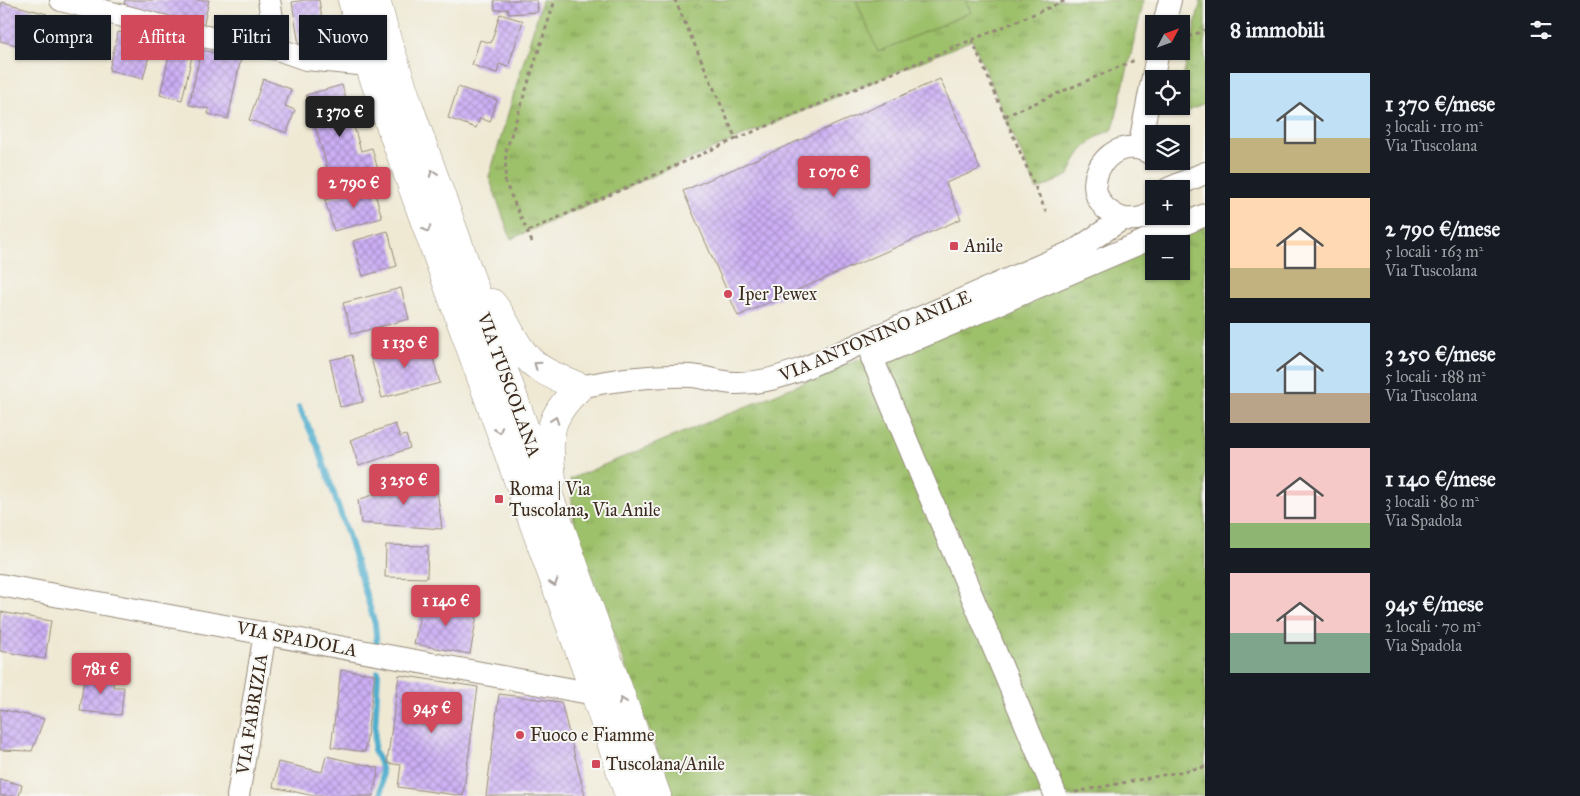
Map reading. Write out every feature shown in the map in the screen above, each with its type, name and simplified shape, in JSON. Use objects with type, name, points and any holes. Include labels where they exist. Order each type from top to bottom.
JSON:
[{"type":"main road","name":"VIA TUSCOLANA","points":[[352,0],[369,65],[629,796]]},
{"type":"main road","name":"VIA TUSCOLANA","points":[[376,0],[404,90],[657,796]]},
{"type":"main road","points":[[473,284],[502,315],[526,356],[543,370],[580,387]]},
{"type":"main road","points":[[483,385],[511,390],[580,387]]},
{"type":"main road","points":[[557,520],[551,458],[552,430],[559,409],[580,387]]},
{"type":"street","points":[[62,0],[214,38]]},
{"type":"street","points":[[269,0],[271,15]]},
{"type":"street","points":[[1166,15],[1170,0]]},
{"type":"street","points":[[289,53],[306,59],[369,65]]},
{"type":"street","points":[[1149,125],[1157,60]]},
{"type":"street","points":[[1122,219],[1111,214],[1097,196],[1095,183],[1097,171],[1104,160],[1114,152],[1126,148],[1145,152]]},
{"type":"street","points":[[1188,180],[1205,173]]},
{"type":"street","points":[[1061,795],[872,358],[1205,215]]},
{"type":"street","name":"VIA ANTONINO ANILE","points":[[580,387],[614,380],[660,376],[693,376],[732,383],[768,381],[800,370],[1076,250],[1122,219],[1137,220],[1145,216]]},
{"type":"street","name":"VIA SPADOLA","points":[[0,585],[594,694]]},
{"type":"street","name":"VIA FABRIZIA","points":[[238,796],[265,633]]},
{"type":"path","points":[[532,242],[505,182],[506,151],[556,0]]},
{"type":"path","points":[[675,0],[736,139]]},
{"type":"path","points":[[528,231],[736,139],[1067,0]]},
{"type":"path","points":[[1190,36],[1205,30]]},
{"type":"path","points":[[972,40],[1046,212]]},
{"type":"path","points":[[1005,116],[1128,63]]},
{"type":"path","points":[[1061,795],[1205,767]]},
{"type":"green space","points":[[542,0],[1144,0],[1113,129],[1097,137],[1085,147],[1069,175],[1037,190],[972,40],[736,139],[511,239],[489,177]]},
{"type":"green space","points":[[856,0],[965,0],[971,12],[878,52]]},
{"type":"green space","points":[[1201,0],[1205,0],[1205,104],[1190,110],[1190,70],[1185,70],[1187,60],[1190,60],[1190,47]]},
{"type":"green space","points":[[1205,217],[1205,796],[674,796],[575,532],[570,479],[1145,242],[1145,280],[1190,280],[1190,235],[1161,235],[1190,225],[1190,223]]},
{"type":"building","points":[[125,0],[209,0],[204,23],[204,15],[138,15],[123,12]]},
{"type":"building","points":[[319,0],[321,15],[299,15],[299,45],[292,2]]},
{"type":"building","points":[[494,0],[537,0],[538,12],[509,14],[508,9],[495,10]]},
{"type":"building","points":[[2,2],[47,14],[15,15],[15,45],[0,41],[0,9]]},
{"type":"building","points":[[500,14],[523,21],[508,67],[499,64],[497,73],[472,65],[480,40],[491,43]]},
{"type":"building","points":[[118,32],[121,33],[121,60],[148,60],[143,79],[109,70]]},
{"type":"building","points":[[204,51],[214,53],[214,60],[241,60],[228,119],[208,114],[209,109],[189,105],[199,60],[204,60]]},
{"type":"building","points":[[168,60],[191,60],[182,100],[160,95]]},
{"type":"building","points":[[263,79],[291,89],[285,106],[295,110],[287,133],[249,120]]},
{"type":"building","points":[[940,79],[980,169],[946,183],[961,219],[738,316],[683,191]]},
{"type":"building","points":[[342,85],[361,151],[372,148],[379,174],[333,187],[306,95]]},
{"type":"building","points":[[458,87],[497,100],[490,122],[480,118],[476,128],[448,118]]},
{"type":"building","points":[[373,186],[382,218],[334,231],[325,200]]},
{"type":"building","points":[[388,231],[397,266],[363,276],[353,241]]},
{"type":"building","points":[[401,288],[409,319],[352,334],[343,303]]},
{"type":"building","points":[[428,340],[440,383],[382,398],[370,355]]},
{"type":"building","points":[[352,355],[363,402],[340,407],[330,360]]},
{"type":"building","points":[[395,424],[400,437],[406,435],[410,448],[359,466],[350,440]]},
{"type":"building","points":[[435,473],[442,529],[361,523],[358,500]]},
{"type":"building","points":[[386,545],[428,546],[427,578],[385,577]]},
{"type":"building","points":[[423,600],[478,610],[470,654],[414,644]]},
{"type":"building","points":[[1,612],[51,621],[45,659],[0,651]]},
{"type":"building","points":[[341,670],[375,674],[365,752],[331,747]]},
{"type":"building","points":[[84,674],[114,676],[113,687],[124,687],[121,715],[80,711]]},
{"type":"building","points":[[399,675],[478,687],[463,796],[398,787],[401,765],[387,763]]},
{"type":"building","points":[[499,694],[561,702],[585,796],[486,796]]},
{"type":"building","points":[[0,709],[44,719],[32,751],[0,750]]},
{"type":"building","points":[[326,756],[379,768],[373,796],[314,796],[273,787],[278,762],[322,772]]},
{"type":"building","points":[[0,779],[22,785],[19,796],[0,796]]},
{"type":"waterway","points":[[299,407],[318,447],[348,535],[375,624],[377,646]]},
{"type":"waterway","points":[[378,672],[374,750],[380,763],[382,775],[381,796]]},
{"type":"place","name":"Anile","points":[[954,246]]},
{"type":"place","name":"Iper Pewex","points":[[728,294]]},
{"type":"place","name":"Roma | Via Tuscolana, Via Anile","points":[[499,499]]},
{"type":"place","name":"Fuoco e Fiamme","points":[[520,735]]},
{"type":"place","name":"Tuscolana/Anile","points":[[596,764]]}]
